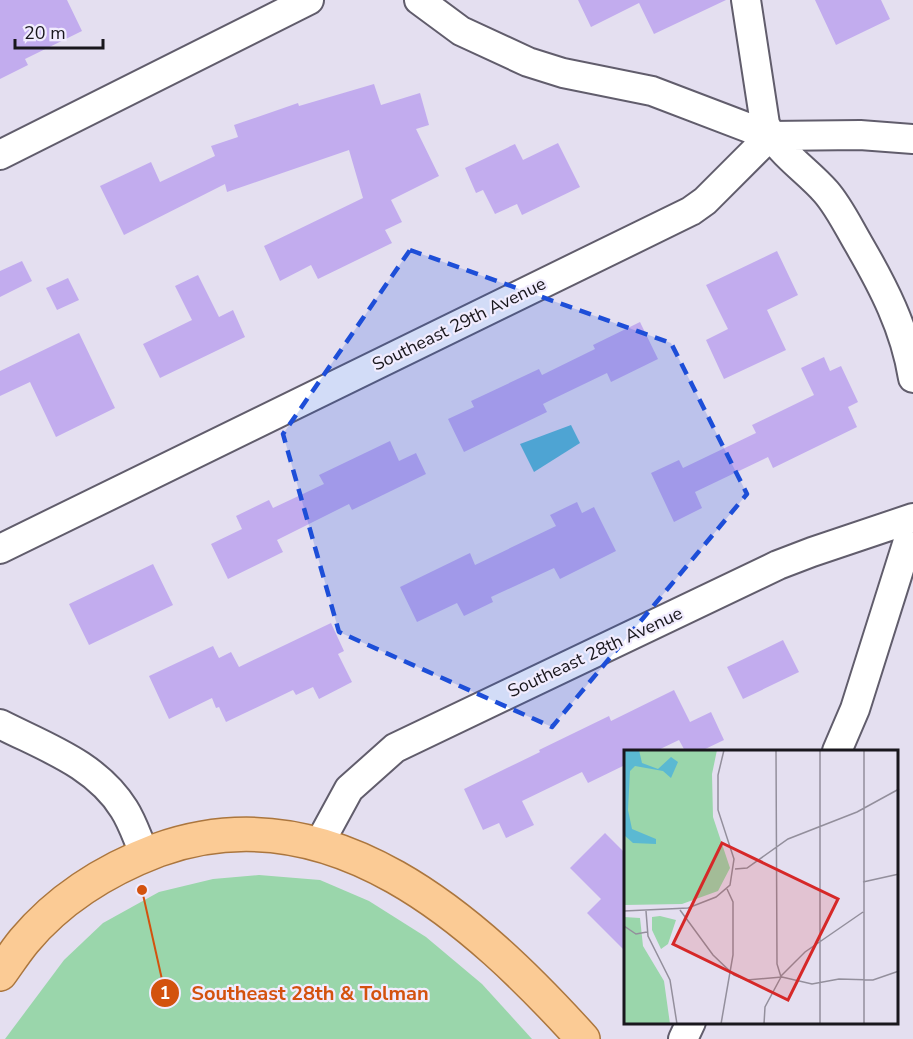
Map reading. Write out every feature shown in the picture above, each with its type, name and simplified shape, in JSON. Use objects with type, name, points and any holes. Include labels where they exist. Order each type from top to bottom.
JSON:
[{"type":"main road","points":[[0,974],[25,940],[73,896],[111,870],[173,845],[208,837],[251,833],[285,836],[355,856],[419,891],[467,926],[514,966],[583,1039]]},
{"type":"street","points":[[0,154],[309,0]]},
{"type":"street","points":[[419,0],[461,31],[528,62],[563,73],[652,91],[770,136],[860,135],[913,139]]},
{"type":"street","points":[[746,0],[762,111],[770,136],[827,194],[848,225],[889,299],[902,332],[913,378]]},
{"type":"street","name":"Southeast 29th Avenue","points":[[0,549],[691,211],[705,201],[770,136]]},
{"type":"street","name":"Southeast 28th Avenue","points":[[319,844],[349,789],[394,748],[778,565],[913,518]]},
{"type":"street","points":[[837,750],[855,709],[913,525]]},
{"type":"street","points":[[0,724],[80,764],[95,775],[124,809],[145,855]]},
{"type":"street","points":[[683,1039],[691,1024]]},
{"type":"highlighted area","points":[[410,250],[671,343],[747,494],[552,727],[339,632],[283,434]]},
{"type":"green space","points":[[259,875],[320,880],[369,901],[426,937],[482,984],[532,1039],[5,1039],[64,960],[103,923],[159,892],[213,879]]},
{"type":"water","points":[[571,425],[580,443],[534,472],[520,444]]},
{"type":"building","points":[[0,0],[67,0],[82,31],[25,59],[28,65],[0,79]]},
{"type":"building","points":[[578,0],[726,0],[654,34],[639,3],[591,27]]},
{"type":"building","points":[[815,0],[881,0],[890,19],[836,45]]},
{"type":"building","points":[[374,84],[381,105],[420,93],[429,125],[416,129],[439,176],[391,200],[402,222],[385,230],[392,243],[318,279],[311,265],[280,281],[264,246],[363,198],[349,150],[227,192],[225,184],[124,235],[100,186],[151,162],[160,182],[215,156],[211,146],[238,137],[234,125],[298,103],[299,106]]},
{"type":"building","points":[[558,143],[580,187],[522,215],[517,204],[495,214],[483,190],[476,193],[465,168],[515,144],[523,160]]},
{"type":"building","points":[[777,251],[798,295],[767,310],[786,350],[724,379],[706,340],[728,329],[706,285]]},
{"type":"building","points":[[22,261],[32,281],[0,297],[0,271]]},
{"type":"building","points":[[198,275],[219,317],[233,310],[245,337],[160,378],[143,344],[192,320],[175,286]]},
{"type":"building","points":[[68,278],[79,300],[57,310],[46,288]]},
{"type":"building","points":[[640,322],[658,359],[611,382],[607,373],[543,404],[547,412],[464,452],[448,419],[474,407],[471,401],[539,369],[542,375],[595,349],[593,345]]},
{"type":"building","points":[[79,333],[115,408],[56,437],[30,382],[0,396],[0,371]]},
{"type":"building","points":[[824,357],[830,371],[841,366],[858,402],[848,407],[857,427],[773,468],[768,457],[695,492],[702,508],[674,522],[651,473],[679,460],[683,468],[756,433],[752,425],[814,395],[801,368]]},
{"type":"building","points":[[390,441],[399,461],[416,453],[426,474],[352,510],[349,504],[277,540],[283,552],[228,579],[211,544],[242,529],[236,516],[269,500],[273,508],[324,484],[319,475]]},
{"type":"building","points":[[577,502],[582,513],[594,507],[616,551],[560,579],[554,568],[491,597],[493,602],[464,616],[457,603],[417,622],[400,587],[470,553],[475,565],[556,526],[550,515]]},
{"type":"building","points":[[153,564],[173,605],[89,645],[69,604]]},
{"type":"building","points":[[331,623],[344,651],[338,654],[352,682],[319,699],[313,687],[296,695],[293,690],[226,722],[212,698],[169,719],[149,676],[213,646],[219,658],[231,652],[239,667]]},
{"type":"building","points":[[783,640],[799,672],[743,699],[727,667]]},
{"type":"building","points":[[674,690],[690,722],[711,712],[724,740],[703,750],[684,750],[679,740],[658,750],[624,750],[624,765],[588,783],[582,772],[522,801],[534,825],[506,838],[499,823],[483,830],[464,789],[609,716],[611,721]]},
{"type":"building","points":[[605,833],[624,852],[624,950],[587,913],[601,899],[570,868]]},
{"type":"place","name":"Southeast 28th & Tolman","points":[[142,890]]}]
